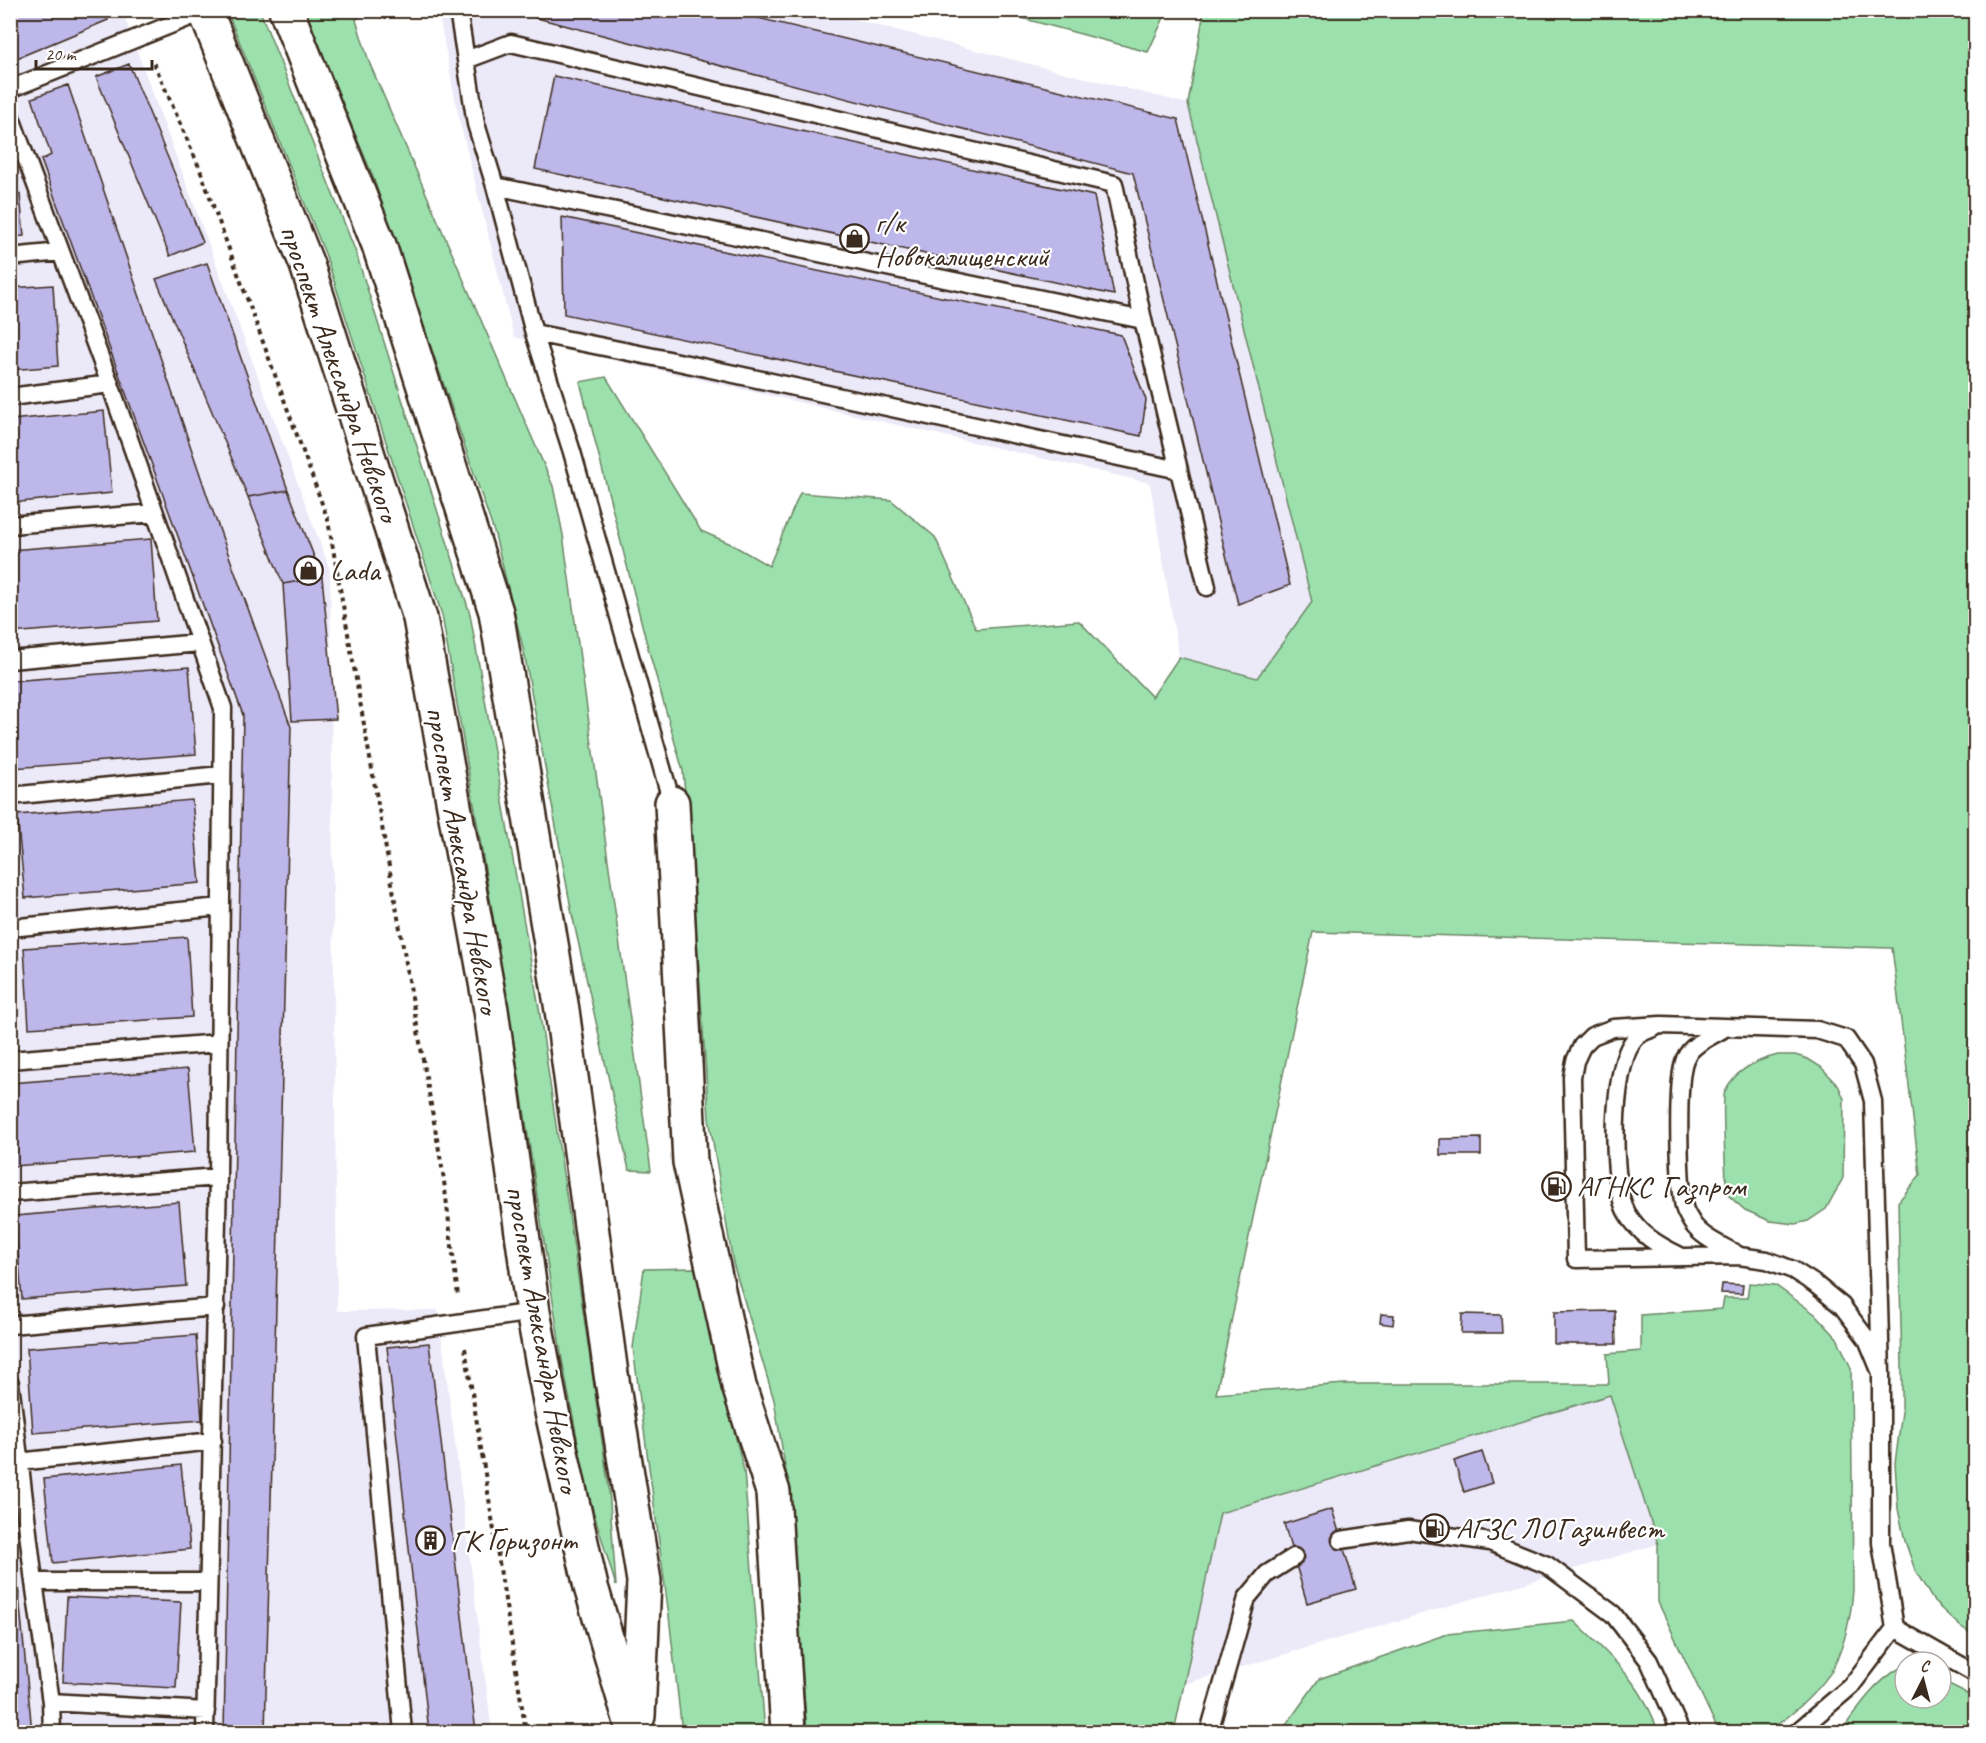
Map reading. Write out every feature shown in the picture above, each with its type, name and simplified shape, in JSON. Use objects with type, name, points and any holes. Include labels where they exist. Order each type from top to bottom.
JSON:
[{"type":"main road","name":"проспект Александра Невского","points":[[286,10],[379,244],[496,612],[562,1010],[611,1374],[644,1581],[635,1732]]},
{"type":"main road","name":"проспект Александра Невского","points":[[205,11],[307,265],[420,618],[491,1010],[533,1312],[552,1412],[591,1587],[635,1732]]},
{"type":"main road","points":[[672,803],[690,1162],[740,1386],[773,1492],[789,1732]]},
{"type":"lane","points":[[458,10],[476,124],[534,333],[572,452],[672,803]]},
{"type":"lane","points":[[10,88],[205,11]]},
{"type":"lane","points":[[466,60],[511,43],[1114,184],[1143,320],[1207,587]]},
{"type":"lane","points":[[10,115],[110,384],[223,708],[216,1307],[205,1732]]},
{"type":"lane","points":[[495,186],[1143,320]]},
{"type":"lane","points":[[10,257],[61,252]]},
{"type":"lane","points":[[534,333],[1179,470]]},
{"type":"lane","points":[[10,397],[110,384]]},
{"type":"lane","points":[[10,525],[155,513]]},
{"type":"lane","points":[[10,660],[199,643]]},
{"type":"lane","points":[[10,796],[221,775]]},
{"type":"lane","points":[[10,928],[220,907]]},
{"type":"lane","points":[[1661,1025],[1641,1033],[1631,1043],[1622,1069],[1617,1090],[1617,1182],[1626,1211],[1638,1228],[1652,1241],[1682,1257]]},
{"type":"lane","points":[[1797,1732],[1851,1686],[1895,1628],[1881,1543],[1881,1373],[1873,1101],[1863,1064],[1846,1039],[1817,1030],[1661,1025],[1620,1028],[1592,1036],[1582,1046],[1575,1061],[1572,1077],[1576,1259],[1739,1256],[1767,1260],[1793,1270],[1842,1306],[1867,1339],[1881,1373]]},
{"type":"lane","points":[[1725,1027],[1693,1047],[1685,1059],[1680,1093],[1681,1188],[1685,1210],[1693,1225],[1704,1235],[1739,1256]]},
{"type":"lane","points":[[10,1060],[219,1043]]},
{"type":"lane","points":[[10,1193],[218,1177]]},
{"type":"lane","points":[[10,1325],[216,1307]]},
{"type":"lane","points":[[403,1732],[366,1336],[533,1312]]},
{"type":"lane","points":[[10,1383],[18,1462],[51,1702],[52,1732]]},
{"type":"lane","points":[[18,1462],[213,1441]]},
{"type":"lane","points":[[1341,1540],[1408,1530],[1490,1542],[1547,1565],[1613,1614],[1649,1661],[1681,1732]]},
{"type":"lane","points":[[1209,1732],[1247,1598],[1267,1574],[1294,1557]]},
{"type":"lane","points":[[34,1582],[208,1581]]},
{"type":"lane","points":[[1895,1628],[1976,1674]]},
{"type":"lane","points":[[51,1702],[206,1711]]},
{"type":"path","points":[[142,35],[199,167],[328,520],[443,1173],[461,1322],[526,1732]]},
{"type":"shaded area","points":[[11,11],[122,11],[330,570],[337,1311],[438,1310],[492,1732],[11,1732]]},
{"type":"shaded area","points":[[438,11],[506,11],[1133,173],[1238,604],[1290,585],[1178,119],[725,11],[821,11],[1188,104],[1312,603],[1257,678],[1179,657],[1150,483],[514,337],[459,119]],"holes":[[[554,77],[1094,196],[1114,295],[535,169]],[[563,217],[1121,335],[1146,400],[1141,435]]]},
{"type":"shaded area","name":"АГЗС ЛОГазинвест","points":[[1610,1395],[1658,1544],[1184,1684],[1219,1513]]},
{"type":"green space","points":[[227,11],[260,11],[355,250],[470,614],[539,1008],[609,1489],[616,1586],[587,1490],[562,1360],[509,1011],[442,615],[326,256]]},
{"type":"green space","points":[[303,11],[364,11],[356,20],[369,62],[553,486],[563,535],[651,1171],[629,1170],[572,914],[524,652],[495,535],[372,174]]},
{"type":"green space","points":[[995,11],[1167,11],[1148,52]]},
{"type":"green space","points":[[1204,11],[1975,11],[1975,1636],[1960,1626],[1934,1602],[1915,1570],[1905,1541],[1898,1509],[1895,1463],[1902,1412],[1902,1367],[1898,1202],[1920,1175],[1892,948],[1313,932],[1216,1394],[1345,1384],[1609,1384],[1607,1354],[1641,1351],[1641,1315],[1722,1309],[1724,1298],[1747,1298],[1749,1283],[1775,1285],[1815,1314],[1837,1338],[1851,1368],[1853,1590],[1844,1639],[1829,1674],[1802,1705],[1779,1723],[1760,1732],[1719,1732],[1658,1602],[1658,1544],[1610,1395],[1220,1513],[1174,1732],[807,1732],[787,1478],[774,1400],[733,1263],[709,1118],[683,771],[648,648],[580,382],[606,377],[701,531],[731,544],[769,566],[800,493],[891,500],[935,537],[976,629],[1079,621],[1152,697],[1179,657],[1257,678],[1312,602],[1188,104]]},
{"type":"green space","points":[[1778,1055],[1795,1055],[1808,1059],[1821,1067],[1838,1085],[1844,1099],[1843,1178],[1826,1209],[1808,1221],[1795,1224],[1770,1221],[1745,1210],[1729,1196],[1726,1185],[1725,1091],[1735,1077],[1747,1067]]},
{"type":"green space","points":[[695,1268],[744,1471],[765,1732],[682,1732],[633,1348],[644,1269]]},
{"type":"green space","points":[[1574,1621],[1612,1658],[1635,1685],[1652,1715],[1658,1732],[1281,1732],[1319,1679],[1447,1634]]},
{"type":"green space","points":[[1893,1673],[1893,1710],[1953,1710],[1953,1687],[1975,1698],[1975,1732],[1841,1732],[1860,1705]]},
{"type":"building","points":[[10,10],[104,10],[108,20],[10,61]]},
{"type":"building","points":[[506,10],[725,10],[1178,119],[1290,585],[1238,604],[1133,173]]},
{"type":"building","points":[[129,64],[203,242],[170,256],[96,77]]},
{"type":"building","points":[[554,76],[1094,196],[1114,295],[535,169]]},
{"type":"building","points":[[68,85],[208,498],[291,727],[265,1732],[224,1732],[243,715],[41,160],[51,155],[32,98]]},
{"type":"building","points":[[20,194],[24,236],[10,237],[10,195]]},
{"type":"building","points":[[562,217],[1121,335],[1146,400],[1141,436],[564,314]]},
{"type":"building","points":[[207,263],[288,490],[248,497],[156,279]]},
{"type":"building","points":[[53,285],[58,366],[10,370],[10,288]]},
{"type":"building","points":[[104,411],[112,493],[10,503],[10,420]]},
{"type":"building","points":[[288,490],[322,577],[283,584],[248,497]]},
{"type":"building","points":[[151,539],[157,621],[10,633],[10,550]]},
{"type":"building","points":[[322,577],[336,719],[292,721],[283,584]]},
{"type":"building","points":[[189,667],[196,754],[13,768],[10,681]]},
{"type":"building","points":[[192,800],[200,883],[25,898],[17,815]]},
{"type":"building","points":[[187,937],[192,1017],[29,1028],[24,948]]},
{"type":"building","points":[[188,1069],[195,1152],[14,1166],[10,1083]]},
{"type":"building","points":[[1481,1138],[1481,1155],[1440,1155],[1440,1139]]},
{"type":"building","points":[[179,1202],[186,1286],[22,1299],[15,1216]]},
{"type":"building","points":[[1722,1284],[1743,1285],[1742,1294],[1721,1293]]},
{"type":"building","points":[[1615,1311],[1616,1344],[1554,1344],[1554,1312]]},
{"type":"building","points":[[1381,1314],[1394,1315],[1393,1325],[1380,1323]]},
{"type":"building","points":[[1462,1314],[1501,1315],[1502,1333],[1461,1333]]},
{"type":"building","points":[[196,1335],[202,1420],[33,1433],[27,1348]]},
{"type":"building","name":"ГК Горизонт","points":[[429,1343],[476,1732],[429,1732],[387,1347]]},
{"type":"building","points":[[1482,1452],[1492,1483],[1464,1492],[1454,1461]]},
{"type":"building","points":[[181,1465],[190,1549],[53,1563],[44,1479]]},
{"type":"building","points":[[10,1501],[32,1732],[10,1732]]},
{"type":"building","points":[[1332,1509],[1356,1589],[1307,1603],[1284,1524]]},
{"type":"building","points":[[67,1597],[181,1602],[176,1688],[63,1682]]},
{"type":"building","points":[[79,1729],[110,1732],[78,1732]]},
{"type":"place","name":"г/к Новокалищенский","points":[[854,239]]},
{"type":"place","name":"Lada","points":[[309,570]]},
{"type":"place","name":"АГНКС Газпром","points":[[1556,1186]]},
{"type":"place","name":"АГЗС ЛОГазинвест","points":[[1435,1528]]},
{"type":"place","name":"ГК Горизонт","points":[[430,1540]]}]
